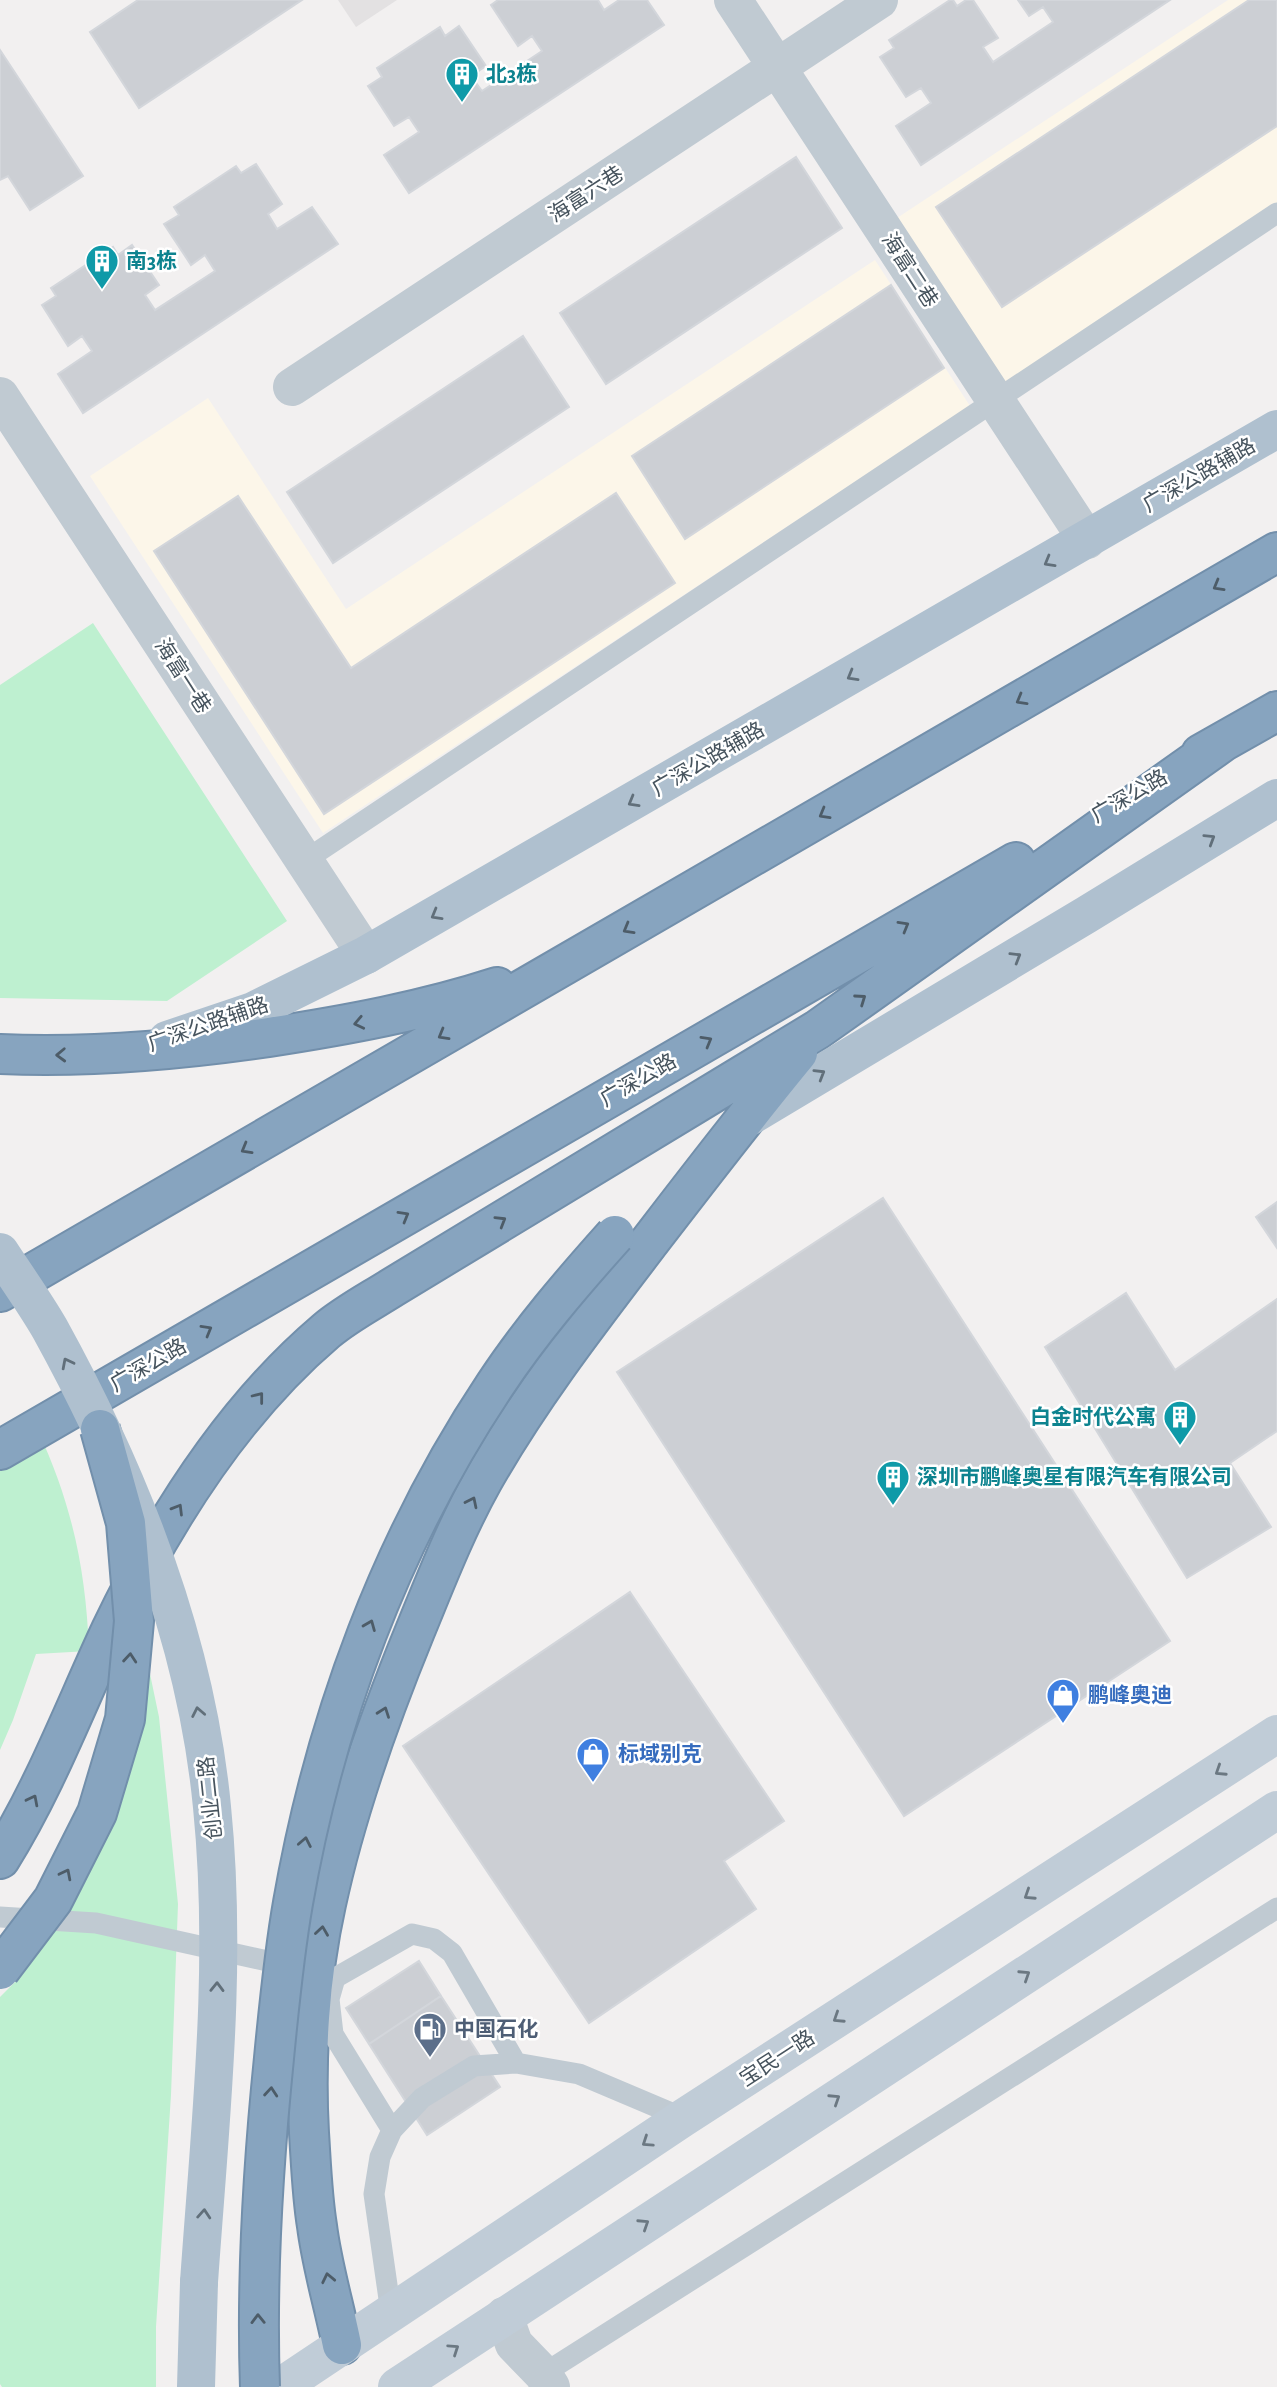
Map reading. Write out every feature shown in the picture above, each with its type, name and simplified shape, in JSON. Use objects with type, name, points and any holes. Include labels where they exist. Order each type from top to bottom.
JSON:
[{"type":"highway","points":[[0,1292],[1277,552]]},
{"type":"highway","name":"广深公路","points":[[0,1450],[1277,710]]},
{"type":"highway","points":[[0,1859],[48,1770],[111,1630],[182,1502],[216,1451],[266,1388],[328,1329],[404,1279],[817,1030],[1224,741]]},
{"type":"highway","points":[[0,1054],[42,1056],[122,1053],[209,1046],[352,1025],[446,1002],[566,964]]},
{"type":"highway","points":[[342,2345],[317,2226],[309,2131],[309,2059],[326,1975],[326,1906],[370,1750],[440,1569],[482,1483],[534,1397],[741,1121],[817,1030]]},
{"type":"highway","points":[[260,2387],[258,2313],[265,2152],[292,1905],[310,1815],[334,1727],[358,1656],[414,1524],[453,1451],[495,1384],[573,1282],[615,1235],[741,1121]]},
{"type":"highway","points":[[0,1970],[53,1900],[97,1813],[125,1719],[134,1621],[126,1523],[100,1429]]},
{"type":"main road","name":"广深公路辅路","points":[[122,1053],[211,1027],[253,1011],[366,955],[1277,429]]},
{"type":"main road","points":[[741,1121],[1098,908],[1277,797]]},
{"type":"main road","name":"创业二路","points":[[0,1252],[49,1328],[100,1429],[149,1541],[179,1628],[199,1711],[212,1806],[218,1889],[218,1990],[199,2282],[196,2387]]},
{"type":"main road","name":"宝民一路","points":[[280,2387],[684,2118],[1277,1734]]},
{"type":"main road","points":[[397,2387],[1277,1810]]},
{"type":"street","name":"海富二巷","points":[[733,0],[1087,540]]},
{"type":"street","name":"海富六巷","points":[[292,387],[879,0]]},
{"type":"street","name":"海富一巷","points":[[0,396],[366,955]]},
{"type":"street","points":[[504,2316],[514,2344],[547,2381]]},
{"type":"lane","points":[[304,861],[1277,213]]},
{"type":"lane","points":[[547,2381],[1277,1908]]},
{"type":"lane","points":[[0,1917],[96,1923],[326,1975],[412,1934],[434,1940],[452,1953],[516,2063]]},
{"type":"lane","points":[[326,1975],[333,2034],[392,2130]]},
{"type":"lane","points":[[391,2313],[374,2194],[380,2157],[392,2130],[422,2098],[474,2066],[516,2063],[579,2074],[684,2118]]},
{"type":"shaded area","points":[[338,0],[397,0],[356,27]]},
{"type":"shaded area","points":[[1228,0],[1277,0],[1277,204],[1005,384],[897,218]]},
{"type":"shaded area","points":[[875,260],[970,406],[323,833],[90,476],[208,398],[346,609]]},
{"type":"green space","points":[[93,623],[287,921],[167,1001],[0,998],[0,685]]},
{"type":"green space","points":[[38,1431],[60,1485],[75,1538],[85,1593],[89,1651],[36,1654],[0,1750],[0,1453]]},
{"type":"green space","points":[[145,1650],[159,1717],[178,1904],[171,2095],[156,2327],[156,2387],[2,2387],[0,1997],[22,1975],[54,1931],[87,1879],[107,1833]]},
{"type":"building","points":[[138,0],[302,0],[139,108],[90,32]]},
{"type":"building","name":"北3栋","points":[[498,0],[598,0],[604,10],[619,0],[647,0],[664,25],[409,193],[384,155],[419,132],[409,117],[394,126],[368,86],[382,77],[377,68],[440,27],[445,36],[459,26],[486,66],[471,76],[482,91],[542,51],[532,36],[518,46],[491,5]]},
{"type":"building","points":[[950,0],[957,6],[966,0],[973,0],[998,38],[983,47],[993,62],[1053,22],[1043,7],[1029,16],[1018,0],[1170,0],[921,165],[896,126],[931,103],[921,88],[906,97],[880,57],[894,48],[889,40]]},
{"type":"building","points":[[1249,0],[1277,0],[1277,126],[1002,307],[936,207]]},
{"type":"building","points":[[0,50],[83,176],[30,210],[8,176],[0,180]]},
{"type":"building","points":[[796,157],[842,228],[606,384],[560,313]]},
{"type":"building","name":"南3栋","points":[[256,164],[282,204],[268,214],[277,229],[312,207],[338,244],[83,413],[58,374],[92,351],[82,336],[68,346],[42,305],[56,296],[51,288],[113,247],[118,255],[132,245],[159,285],[145,295],[155,310],[215,271],[205,255],[191,265],[164,224],[179,215],[174,207],[236,166],[241,173]]},
{"type":"building","points":[[891,285],[944,368],[685,539],[632,456]]},
{"type":"building","points":[[523,336],[569,407],[333,563],[287,492]]},
{"type":"building","points":[[616,493],[675,583],[324,814],[154,551],[238,496],[351,668]]},
{"type":"building","name":"深圳市鹏峰奥星有限汽车有限公司","points":[[883,1198],[1170,1641],[904,1816],[617,1372]]},
{"type":"building","points":[[1277,1202],[1277,1248],[1256,1217]]},
{"type":"building","name":"白金时代公寓","points":[[1126,1293],[1175,1370],[1277,1299],[1277,1431],[1230,1463],[1271,1527],[1187,1578],[1045,1347]]},
{"type":"building","name":"标域别克","points":[[630,1592],[784,1821],[724,1861],[756,1909],[589,2023],[403,1746]]},
{"type":"building","points":[[419,1961],[441,1996],[369,2044],[346,2008]]},
{"type":"building","name":"中国石化","points":[[441,1996],[500,2087],[427,2135],[369,2044]]},
{"type":"place","name":"北3栋","points":[[462,104]]},
{"type":"place","name":"南3栋","points":[[102,291]]},
{"type":"place","name":"白金时代公寓","points":[[1180,1447]]},
{"type":"place","name":"深圳市鹏峰奥星有限汽车有限公司","points":[[893,1507]]},
{"type":"place","name":"鹏峰奥迪","points":[[1063,1725]]},
{"type":"place","name":"标域别克","points":[[593,1784]]},
{"type":"place","name":"中国石化","points":[[430,2059]]}]
